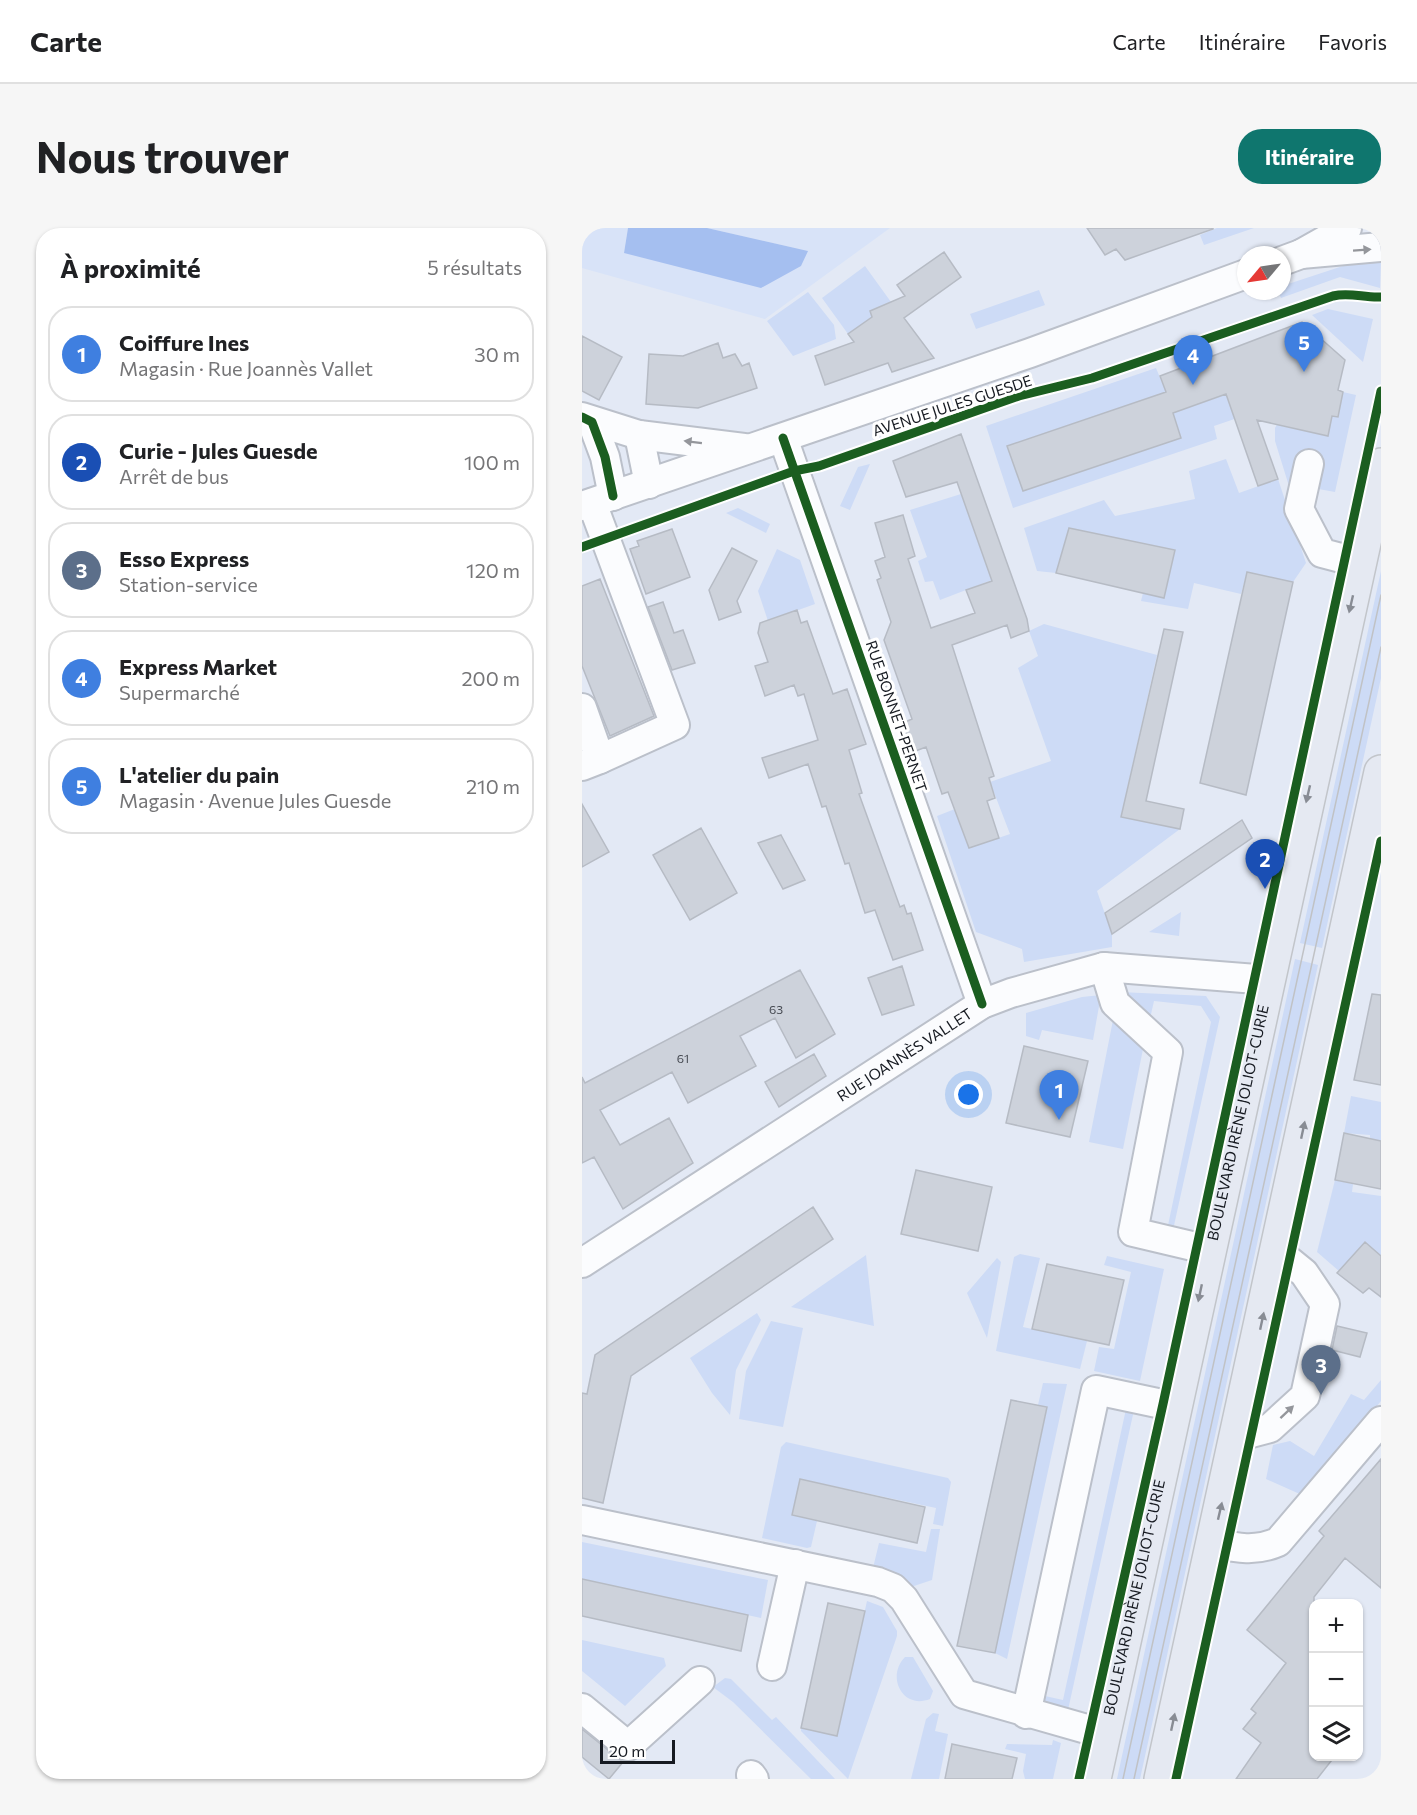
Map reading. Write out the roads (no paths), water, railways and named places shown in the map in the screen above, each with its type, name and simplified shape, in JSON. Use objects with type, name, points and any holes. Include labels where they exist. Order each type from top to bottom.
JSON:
[{"type":"main road","name":"BOULEVARD IRÈNE JOLIOT-CURIE","points":[[1094,1779],[1381,465]]},
{"type":"main road","points":[[1161,1779],[1381,772]]},
{"type":"street","points":[[1291,257],[1347,228]]},
{"type":"street","points":[[1291,257],[1381,247]]},
{"type":"street","name":"AVENUE JULES GUESDE","points":[[596,502],[1237,277]]},
{"type":"street","points":[[587,420],[639,435],[751,449]]},
{"type":"street","points":[[582,708],[591,762],[675,725],[596,502],[605,457],[587,420]]},
{"type":"street","points":[[639,435],[649,484]]},
{"type":"street","name":"RUE BONNET-PERNET","points":[[783,438],[982,1004]]},
{"type":"street","points":[[1309,464],[1299,509],[1303,518],[1322,553],[1360,563]]},
{"type":"street","points":[[1104,966],[1115,1003],[1168,1052],[1133,1232],[1209,1250]]},
{"type":"street","name":"RUE JOANNÈS VALLET","points":[[582,1263],[982,1004],[1011,993],[1104,966],[1269,980]]},
{"type":"street","points":[[1236,1437],[1270,1428],[1305,1396],[1325,1304],[1304,1273],[1277,1251]]},
{"type":"street","points":[[1026,1714],[1096,1390],[1176,1407]]},
{"type":"street","points":[[1213,1543],[1245,1549],[1264,1548],[1278,1542],[1381,1421]]},
{"type":"street","points":[[582,1520],[878,1582],[893,1588],[904,1599],[964,1694],[1026,1714],[1104,1734]]},
{"type":"street","points":[[772,1666],[795,1564]]},
{"type":"street","points":[[582,1708],[628,1746],[700,1681]]},
{"type":"water","points":[[628,228],[707,228],[808,251],[801,266],[761,288],[624,253]]},
{"type":"tram line","points":[[1123,1779],[1381,595]]},
{"type":"tram line","points":[[1134,1779],[1381,647]]},
{"type":"place","name":"L'atelier du pain","points":[[1304,372]]},
{"type":"place","name":"Express Market","points":[[1193,385]]},
{"type":"place","name":"Curie - Jules Guesde","points":[[1265,889]]},
{"type":"place","name":"Coiffure Ines","points":[[1059,1120]]},
{"type":"place","name":"Esso Express","points":[[1321,1395]]}]
